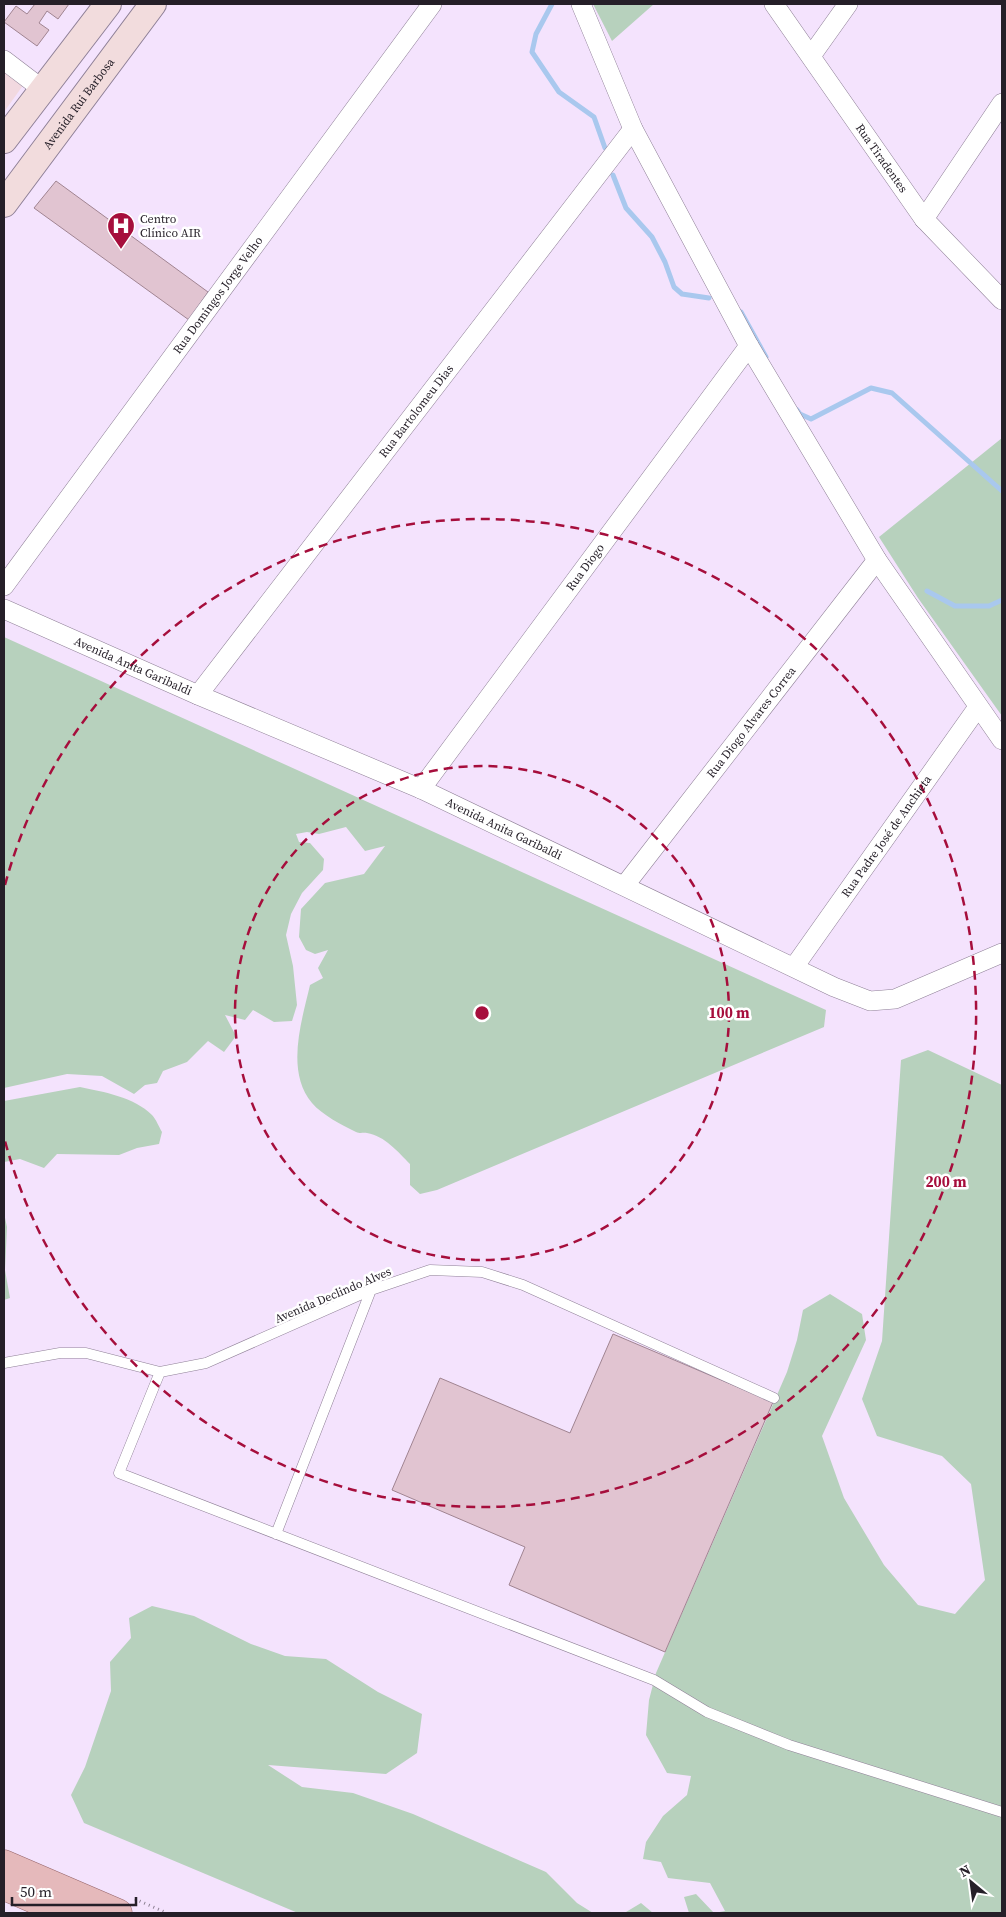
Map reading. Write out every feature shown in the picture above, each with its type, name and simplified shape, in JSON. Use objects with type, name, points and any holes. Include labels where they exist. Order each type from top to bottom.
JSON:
[{"type":"main road","points":[[4,140],[108,4]]},
{"type":"main road","name":"Avenida Rui Barbosa","points":[[4,204],[153,4]]},
{"type":"main road","points":[[4,1864],[118,1913]]},
{"type":"main road","points":[[4,1886],[66,1913]]},
{"type":"street","name":"Rua Domingos Jorge Velho","points":[[4,586],[432,4]]},
{"type":"street","points":[[581,4],[633,129],[748,346],[877,560],[1002,740]]},
{"type":"street","name":"Rua Tiradentes","points":[[774,4],[924,218],[1002,300]]},
{"type":"street","points":[[811,56],[848,4]]},
{"type":"street","points":[[4,60],[42,89]]},
{"type":"street","points":[[924,218],[1002,103]]},
{"type":"street","name":"Rua Bartolomeu Dias","points":[[198,695],[633,129]]},
{"type":"street","name":"Rua Diogo","points":[[421,789],[748,346]]},
{"type":"street","name":"Rua Diogo Alvares Correa","points":[[625,885],[877,560]]},
{"type":"street","name":"Avenida Anita Garibaldi","points":[[4,609],[198,695],[421,789],[625,885],[834,987],[870,1001],[895,999],[1002,953]]},
{"type":"street","name":"Rua Padre José de Anchieta","points":[[794,967],[978,707]]},
{"type":"lane","name":"Avenida Declindo Alves","points":[[4,1363],[60,1353],[86,1354],[160,1372],[206,1363],[371,1290],[430,1270],[482,1272],[523,1285],[774,1398]]},
{"type":"lane","points":[[276,1534],[371,1290]]},
{"type":"lane","points":[[160,1372],[119,1473],[654,1680],[708,1712],[789,1745],[1002,1812]]},
{"type":"shaded area","points":[[4,69],[24,84],[4,112]]},
{"type":"green space","points":[[593,4],[654,4],[612,41]]},
{"type":"green space","points":[[1002,438],[1002,716],[918,598],[879,537]]},
{"type":"green space","points":[[4,637],[826,1010],[824,1027],[437,1190],[420,1194],[410,1185],[410,1164],[396,1150],[380,1137],[356,1132],[321,1112],[312,1103],[304,1090],[299,1076],[297,1061],[298,1045],[303,1014],[310,985],[323,978],[318,968],[328,950],[315,954],[306,950],[299,937],[301,909],[325,883],[364,874],[385,846],[365,851],[346,827],[319,834],[307,832],[296,834],[299,842],[310,843],[324,859],[323,870],[302,893],[291,914],[286,935],[293,966],[297,1005],[292,1021],[274,1022],[253,1010],[245,1020],[225,1015],[236,1036],[224,1052],[208,1041],[187,1062],[163,1071],[157,1083],[145,1085],[134,1094],[102,1076],[67,1074],[4,1088]]},
{"type":"green space","points":[[928,1050],[1002,1085],[1002,1913],[714,1913],[725,1911],[710,1883],[668,1878],[661,1862],[643,1859],[646,1842],[663,1816],[687,1795],[691,1776],[667,1773],[646,1735],[649,1700],[656,1673],[787,1372],[797,1340],[803,1310],[830,1294],[862,1314],[866,1340],[822,1436],[844,1498],[884,1565],[918,1605],[955,1614],[985,1580],[971,1484],[942,1456],[877,1436],[862,1399],[882,1341],[901,1060]]},
{"type":"green space","points":[[80,1087],[118,1096],[145,1109],[153,1117],[162,1132],[159,1144],[137,1148],[119,1155],[57,1154],[44,1168],[20,1159],[4,1162],[4,1101]]},
{"type":"green space","points":[[4,1213],[7,1227],[5,1270],[10,1298],[4,1300]]},
{"type":"green space","points":[[152,1606],[194,1616],[251,1644],[285,1656],[326,1659],[378,1692],[422,1714],[417,1753],[386,1774],[268,1765],[302,1787],[353,1793],[413,1814],[546,1872],[577,1903],[593,1913],[298,1913],[84,1823],[71,1795],[85,1767],[111,1691],[110,1662],[131,1638],[129,1618]]},
{"type":"green space","points":[[696,1894],[714,1913],[689,1913],[684,1897]]},
{"type":"green space","points":[[641,1903],[653,1913],[623,1913],[626,1912]]},
{"type":"building","points":[[35,4],[69,4],[58,19],[47,11],[39,23],[49,30],[37,46],[4,22],[16,6],[27,14]]},
{"type":"building","name":"Centro Clínico AIR","points":[[56,181],[208,292],[189,320],[34,208]]},
{"type":"building","points":[[613,1334],[773,1402],[665,1652],[509,1585],[525,1547],[392,1490],[440,1378],[570,1433]]},
{"type":"waterway","points":[[552,4],[536,34],[532,52],[559,92],[594,117],[605,148]]},
{"type":"waterway","points":[[613,175],[626,208],[652,237],[665,262],[674,287],[682,294],[709,298]]},
{"type":"waterway","points":[[741,312],[766,357]]},
{"type":"waterway","points":[[797,410],[800,414],[811,419],[871,388],[892,393],[1002,491]]},
{"type":"waterway","points":[[927,591],[955,606],[989,606],[1002,600]]},
{"type":"place","name":"Centro Clínico AIR","points":[[121,250]]}]
